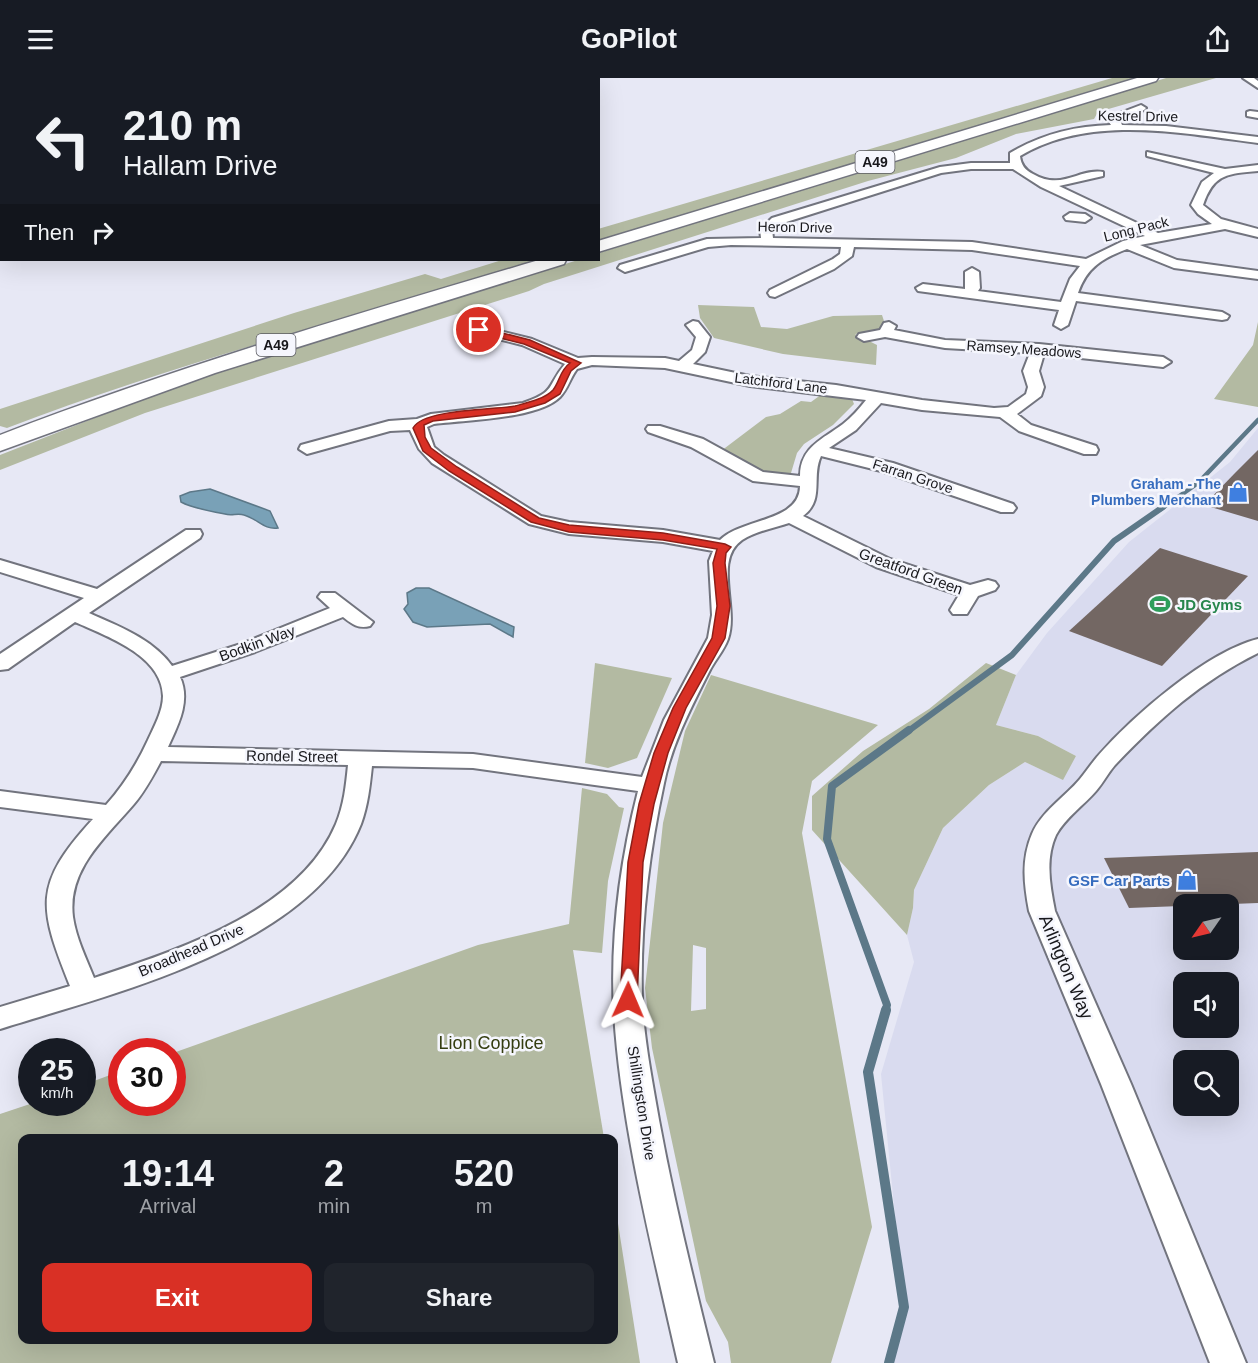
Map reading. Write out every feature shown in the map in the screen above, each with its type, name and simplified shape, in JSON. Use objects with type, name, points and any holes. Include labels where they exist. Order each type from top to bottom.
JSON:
[{"type":"highway","name":"A49","points":[[600,246],[1151,78]]},
{"type":"highway","name":"A49","points":[[0,444],[74,413],[229,360],[554,261]]},
{"type":"street","points":[[1248,78],[1258,85]]},
{"type":"street","points":[[1119,128],[1114,122],[1116,117],[1140,110]]},
{"type":"street","name":"Kestrel Drive","points":[[1016,166],[1014,154],[1035,141],[1065,133],[1119,128],[1178,130],[1258,140]]},
{"type":"street","points":[[1151,154],[1168,156],[1225,172]]},
{"type":"street","points":[[767,241],[766,229],[776,221],[959,167],[1016,166],[1028,176],[1098,215],[1159,238]]},
{"type":"street","points":[[1258,168],[1225,172],[1209,178],[1201,191],[1197,205],[1202,212],[1226,225],[1258,233]]},
{"type":"street","points":[[1045,185],[1105,175],[1082,170]]},
{"type":"street","points":[[1070,217],[1084,218],[1088,213],[1098,215]]},
{"type":"street","name":"Long Pack","points":[[1061,325],[1080,273],[1105,251],[1127,244],[1226,225]]},
{"type":"street","points":[[952,239],[967,234]]},
{"type":"street","name":"Heron Drive","points":[[625,268],[707,243],[767,241],[848,243],[952,239],[1089,263]]},
{"type":"street","points":[[775,293],[833,265],[846,256],[848,243]]},
{"type":"street","points":[[1127,244],[1174,264],[1258,275]]},
{"type":"street","points":[[639,264],[653,270]]},
{"type":"street","points":[[969,294],[973,288],[972,272]]},
{"type":"street","points":[[923,288],[1070,302],[1194,309],[1222,316]]},
{"type":"street","points":[[683,366],[702,344],[703,337],[688,323]]},
{"type":"street","name":"Ramsey Meadows","points":[[864,337],[887,329],[945,344],[1039,348],[1163,362]]},
{"type":"street","name":"Latchford Lane","points":[[479,330],[527,342],[576,363],[647,362],[683,366],[750,381],[828,389],[922,405],[1005,413]]},
{"type":"street","points":[[1039,348],[1031,371],[1036,387],[1033,396],[1020,406],[1005,413],[1025,428],[1091,450]]},
{"type":"street","points":[[307,449],[389,426],[420,424],[431,419],[515,409],[542,401],[556,392],[567,369],[576,363]]},
{"type":"street","points":[[420,424],[418,428],[420,437],[427,449],[438,459],[535,520],[569,528],[663,536],[725,547],[745,531],[789,516],[805,504],[810,492],[809,463],[817,450],[830,438],[854,423],[876,398]]},
{"type":"street","points":[[656,437],[678,436],[721,454],[759,477],[809,482]]},
{"type":"street","points":[[329,443],[343,454]]},
{"type":"street","name":"Farran Grove","points":[[817,450],[887,466],[1007,508]]},
{"type":"street","name":"Greatford Green","points":[[789,516],[883,563],[979,589],[960,610]]},
{"type":"street","points":[[0,664],[76,615],[98,596],[193,534]]},
{"type":"street","name":"Shillingston Drive","points":[[696,1363],[655,1186],[635,1063],[628,1000],[635,862],[661,753],[680,708],[718,638],[724,606],[719,563],[720,553],[725,547]]},
{"type":"street","points":[[0,566],[98,596]]},
{"type":"street","name":"Bodkin Way","points":[[168,674],[248,648],[336,603],[363,622]]},
{"type":"street","points":[[76,615],[147,652],[168,674],[174,696],[167,724],[153,754],[127,797],[78,851],[66,876],[59,904],[64,935],[86,992]]},
{"type":"street","name":"Arlington Way","points":[[1227,1363],[1116,1084],[1042,911],[1037,884],[1037,856],[1045,832],[1057,817],[1089,784],[1106,762],[1173,696],[1219,664],[1258,645]]},
{"type":"street","name":"Rondel Street","points":[[153,754],[425,758],[519,765],[652,786]]},
{"type":"street","name":"Broadhead Drive","points":[[0,1018],[86,992],[200,950],[241,931],[274,911],[301,889],[324,864],[344,833],[356,798],[361,758]]},
{"type":"street","points":[[0,799],[112,814]]},
{"type":"shaded area","points":[[1258,428],[1258,1363],[889,1363],[904,1307],[881,1074],[914,962],[907,935],[914,890],[943,828],[989,785],[1025,762],[1062,779],[1076,756],[1038,736],[996,725],[1016,675],[1047,633],[1129,542],[1230,462]]},
{"type":"green space","points":[[1112,78],[1137,78],[600,242],[600,228]]},
{"type":"green space","points":[[1166,78],[1216,78],[1098,112],[1094,119],[1016,134],[956,158],[868,181],[544,284],[529,291],[145,413],[0,470],[0,455],[189,381],[575,261],[600,261],[600,253]]},
{"type":"green space","points":[[499,261],[538,261],[205,360],[7,428],[0,426],[0,409],[294,313],[425,274],[441,279]]},
{"type":"green space","points":[[698,305],[754,307],[761,327],[787,329],[833,316],[882,315],[885,324],[875,332],[855,334],[877,345],[876,365],[783,354],[714,338],[700,318]]},
{"type":"green space","points":[[1258,322],[1258,407],[1214,399],[1253,345]]},
{"type":"green space","points":[[822,394],[852,399],[854,404],[833,425],[804,444],[797,453],[791,473],[768,476],[721,451],[766,417],[780,414],[801,401],[811,402]]},
{"type":"green space","points":[[595,663],[672,678],[637,758],[608,768],[585,763]]},
{"type":"green space","points":[[986,663],[1016,675],[996,725],[1038,736],[1076,756],[1063,780],[1025,762],[989,785],[943,828],[914,890],[907,935],[812,830],[812,796],[863,751],[929,709]]},
{"type":"green space","points":[[711,675],[878,725],[812,781],[802,833],[872,1227],[831,1363],[731,1363],[728,1342],[706,1301],[652,1048],[645,988],[663,823],[685,731]],"holes":[[[693,945],[706,948],[706,1009],[691,1011]]]},
{"type":"green space","name":"Lion Coppice","points":[[582,788],[607,794],[619,807],[624,808],[608,881],[602,953],[573,950],[603,1134],[18,1134],[18,1344],[618,1344],[618,1223],[640,1363],[0,1363],[0,1114],[18,1108],[18,1116],[96,1116],[96,1080],[108,1076],[108,1116],[186,1116],[186,1048],[478,945],[569,924]]},
{"type":"water","points":[[210,489],[270,511],[278,528],[265,526],[244,515],[227,515],[181,502],[180,496]]},
{"type":"water","points":[[416,588],[429,588],[514,627],[513,637],[490,624],[427,627],[413,622],[404,609],[408,604],[407,593]]},
{"type":"building","name":"Graham - The Plumbers Merchant","points":[[1258,450],[1258,521],[1204,505],[1236,472]]},
{"type":"building","name":"JD Gyms","points":[[1160,548],[1248,576],[1162,666],[1069,631]]},
{"type":"building","name":"GSF Car Parts","points":[[1258,852],[1258,903],[1239,904],[1239,894],[1173,894],[1173,906],[1129,908],[1104,858]]},
{"type":"waterway","points":[[1161,509],[1198,483],[1258,420]]},
{"type":"waterway","points":[[907,732],[1012,655],[1114,541],[1163,507]]},
{"type":"waterway","points":[[885,1012],[887,1005],[827,839],[832,786],[909,730]]},
{"type":"waterway","points":[[886,1010],[868,1072],[904,1307],[889,1363]]},
{"type":"place","name":"Graham - The Plumbers Merchant","points":[[1238,492]]},
{"type":"place","name":"JD Gyms","points":[[1160,604]]},
{"type":"place","name":"GSF Car Parts","points":[[1187,880]]},
{"type":"route","points":[[479,330],[527,342],[576,363],[567,369],[560,388],[542,401],[515,409],[431,419],[420,424],[418,428],[420,437],[427,449],[438,459],[535,520],[569,528],[663,536],[725,547],[720,553],[718,575],[724,606],[718,638],[680,708],[661,753],[647,804],[635,862],[628,1000]]}]
